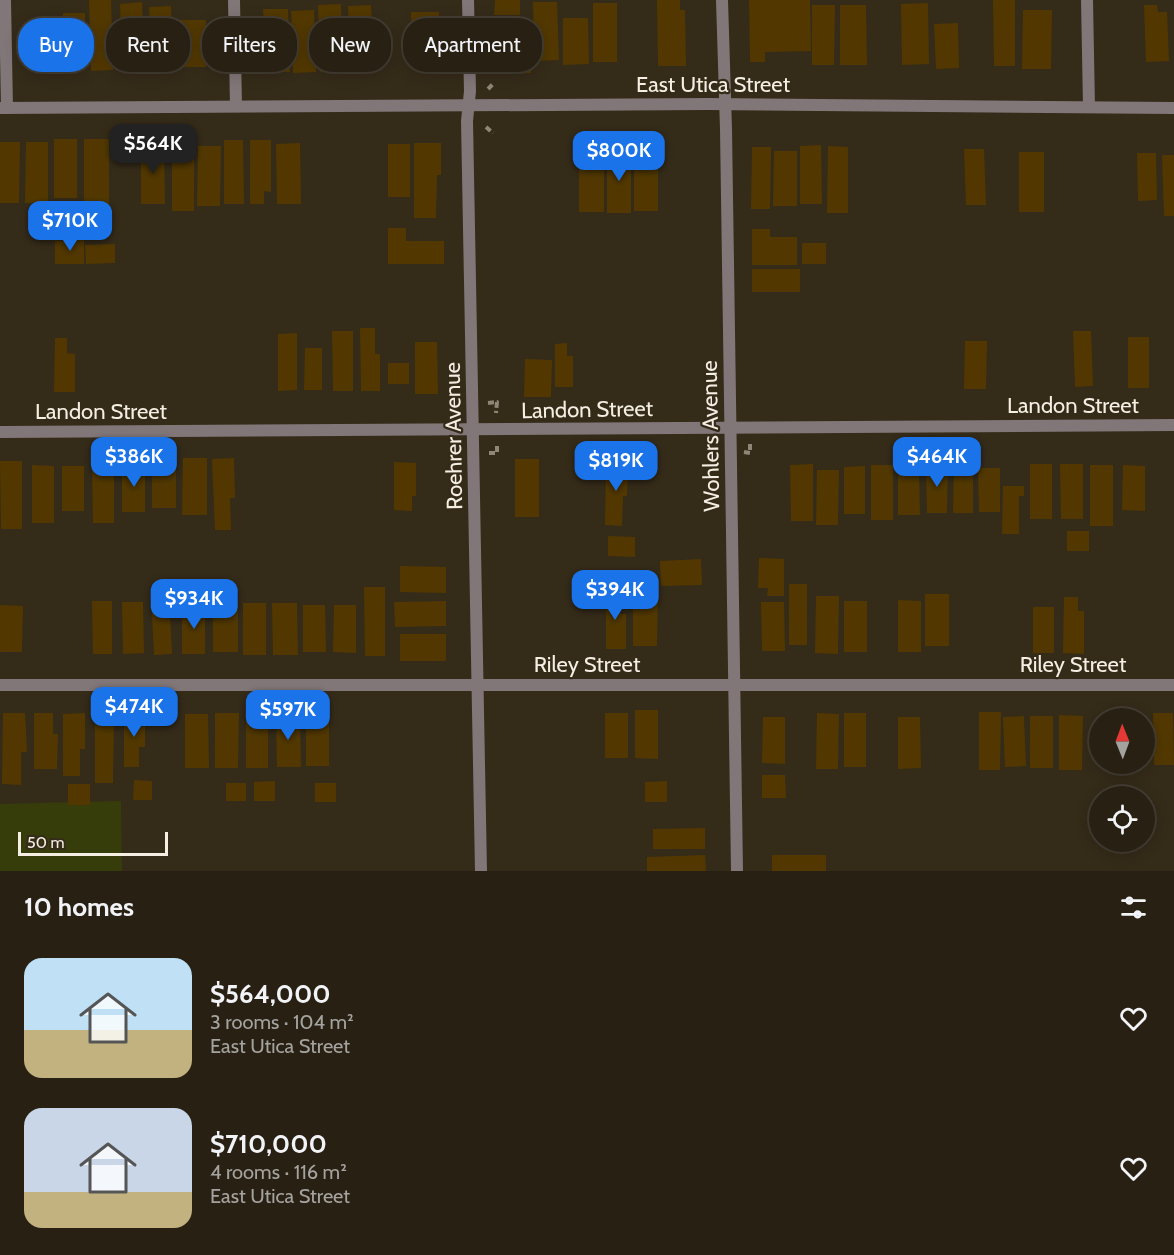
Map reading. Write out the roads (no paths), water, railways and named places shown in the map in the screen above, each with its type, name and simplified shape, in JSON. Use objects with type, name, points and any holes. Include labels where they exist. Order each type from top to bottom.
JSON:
[{"type":"street","points":[[3,108],[4,0]]},
{"type":"street","points":[[234,0],[236,106]]},
{"type":"street","name":"Roehrer Avenue","points":[[468,0],[481,871]]},
{"type":"street","name":"Wohlers Avenue","points":[[722,0],[737,871]]},
{"type":"street","points":[[1087,0],[1089,107]]},
{"type":"street","name":"East Utica Street","points":[[3,108],[725,104],[1174,108]]},
{"type":"street","name":"Landon Street","points":[[0,432],[473,431],[1174,425]]},
{"type":"street","name":"Riley Street","points":[[0,685],[1174,685]]}]
